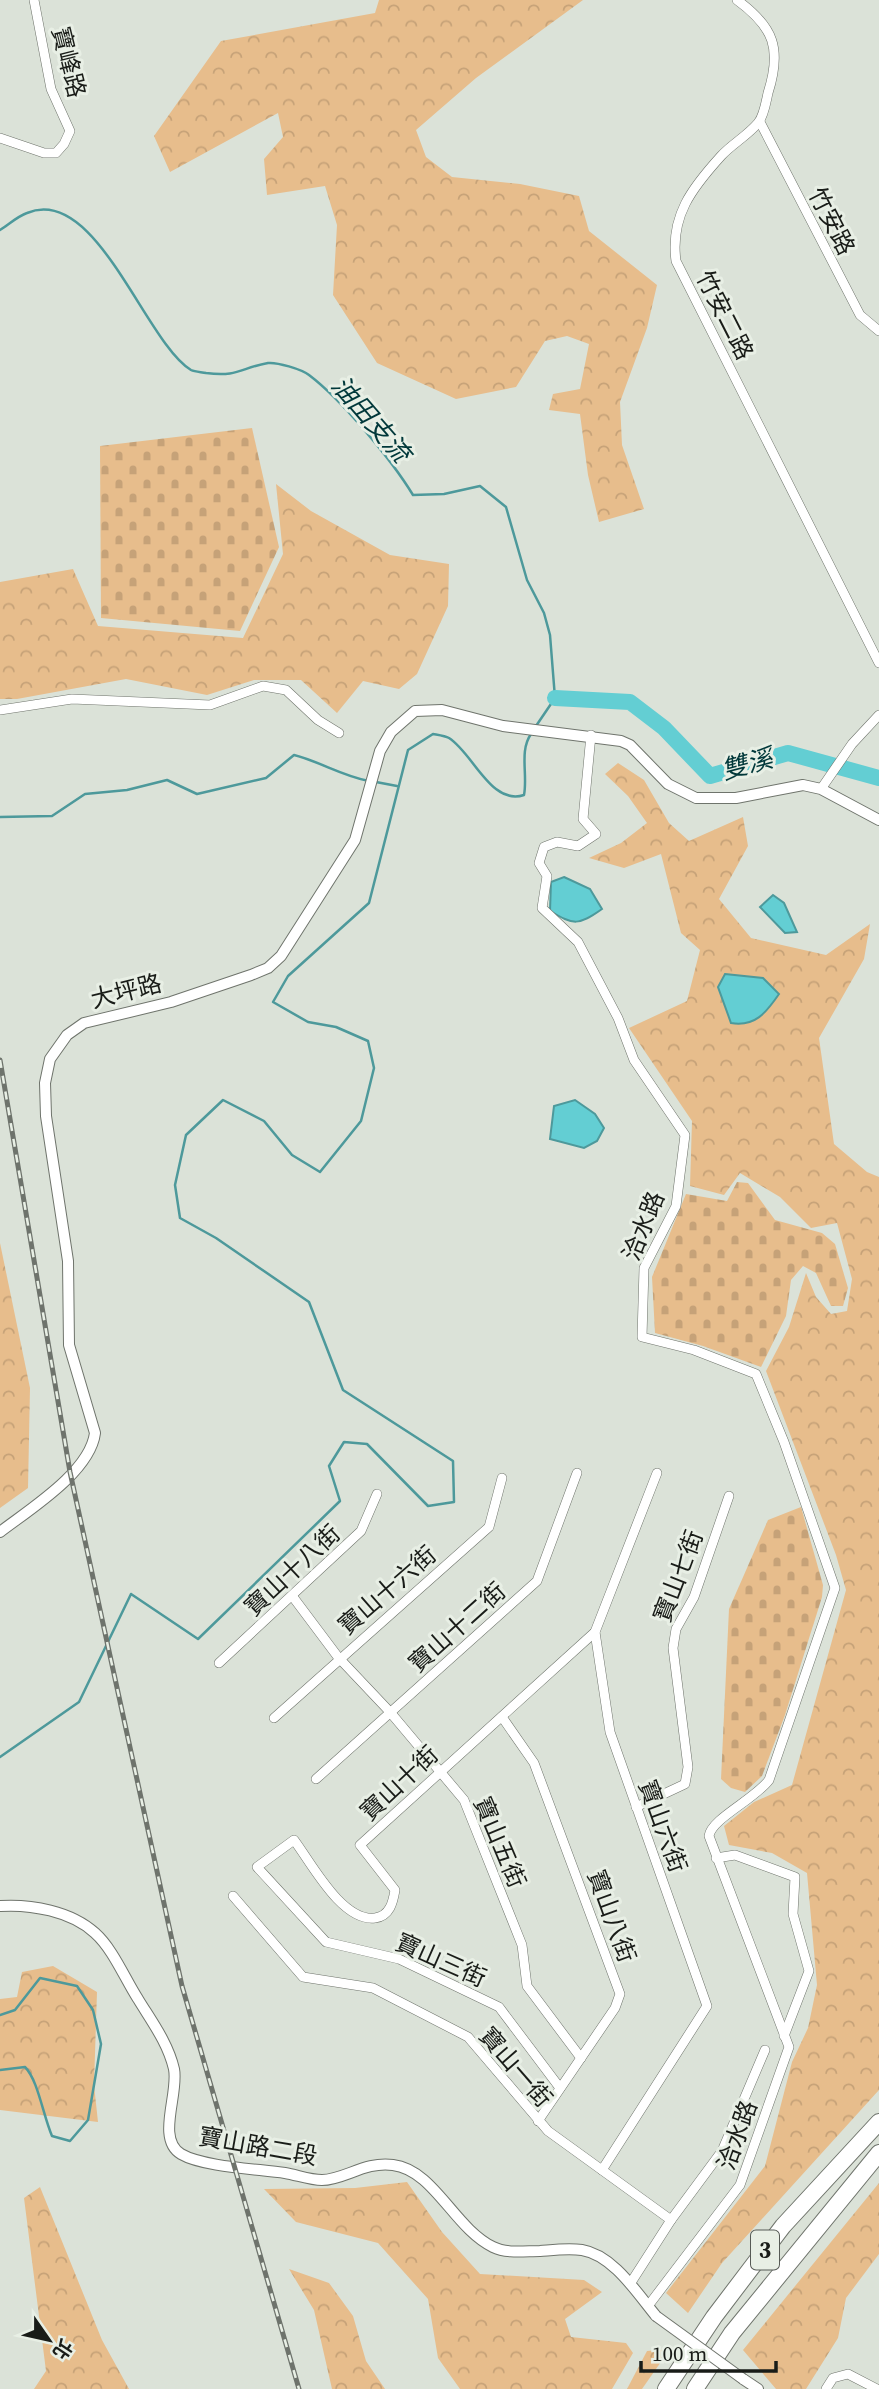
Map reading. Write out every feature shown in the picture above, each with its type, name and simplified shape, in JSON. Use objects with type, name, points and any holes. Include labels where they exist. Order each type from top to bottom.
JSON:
[{"type":"highway","name":"3","points":[[666,2389],[714,2317],[783,2226],[879,2122]]},
{"type":"highway","name":"3","points":[[695,2389],[732,2333],[879,2153]]},
{"type":"street","name":"寶峰路","points":[[0,138],[44,153],[56,153],[70,131],[51,89],[34,0]]},
{"type":"street","points":[[737,0],[763,22],[775,50],[775,71],[760,122]]},
{"type":"street","name":"竹安路","points":[[760,122],[860,315],[879,331]]},
{"type":"street","name":"竹安二路","points":[[760,122],[721,156],[686,200],[679,213],[674,246],[676,261],[879,663]]},
{"type":"street","points":[[0,710],[72,699],[210,705],[263,687],[286,690],[318,720],[339,733]]},
{"type":"street","name":"大坪路","points":[[0,1532],[82,1463],[93,1444],[95,1433],[69,1345],[68,1261],[46,1116],[45,1083],[50,1059],[66,1035],[84,1023],[172,1002],[251,975],[275,962],[347,856],[360,825],[373,772],[391,733],[415,711],[442,710],[503,726],[557,734],[591,735]]},
{"type":"street","points":[[821,789],[852,744],[879,715]]},
{"type":"street","points":[[591,735],[630,745],[668,784],[696,798],[736,798],[803,785],[821,789],[879,820]]},
{"type":"street","name":"洽水路","points":[[591,735],[583,818],[596,835],[578,846],[557,842],[544,847],[539,863],[547,876],[541,908],[578,942],[618,1018],[634,1060],[685,1135],[676,1206],[644,1268],[642,1336],[694,1350],[756,1374],[784,1442],[835,1588],[769,1780],[759,1793],[719,1819],[710,1830],[716,1858],[789,2047],[740,2185],[648,2306]]},
{"type":"street","name":"寶山十二街","points":[[316,1779],[537,1581],[577,1473]]},
{"type":"street","points":[[594,1632],[657,1473]]},
{"type":"street","name":"寶山十六街","points":[[274,1718],[338,1657],[489,1527],[502,1478]]},
{"type":"street","name":"寶山十八街","points":[[219,1663],[361,1531],[377,1494]]},
{"type":"street","name":"寶山七街","points":[[636,1807],[685,1784],[688,1768],[676,1629],[694,1597],[729,1496]]},
{"type":"street","name":"寶山五街","points":[[293,1597],[338,1657],[390,1712],[464,1800],[522,1945],[527,1986],[581,2057]]},
{"type":"street","name":"寶山十街","points":[[257,1867],[294,1840],[346,1909],[362,1919],[380,1917],[392,1907],[395,1890],[360,1845],[594,1632]]},
{"type":"street","name":"寶山六街","points":[[594,1632],[610,1732],[707,2006],[602,2170]]},
{"type":"street","name":"寶山八街","points":[[502,1717],[534,1763],[620,1994],[615,2008],[538,2121]]},
{"type":"street","name":"洽水路","points":[[716,1858],[736,1855],[795,1877],[793,1914],[809,1971],[784,2036]]},
{"type":"street","name":"寶山三街","points":[[257,1867],[326,1942],[399,1959],[499,2007],[560,2088]]},
{"type":"street","name":"寶山一街","points":[[233,1896],[303,1978],[373,1988],[468,2037],[538,2121],[671,2220]]},
{"type":"street","name":"寶山路二段","points":[[0,1906],[39,1908],[68,1916],[95,1933],[108,1950],[167,2046],[176,2084],[169,2130],[171,2143],[178,2152],[189,2157],[252,2170],[322,2180],[376,2164],[394,2165],[415,2171],[426,2180],[463,2227],[494,2248],[508,2251],[585,2251],[605,2261],[631,2284],[656,2316],[758,2389]]},
{"type":"street","points":[[631,2284],[671,2220],[722,2151],[765,2050]]},
{"type":"street","points":[[826,2389],[833,2378],[848,2374],[877,2389]]},
{"type":"green space","points":[[379,0],[583,0],[476,78],[416,130],[426,157],[452,177],[520,184],[579,196],[589,231],[657,285],[647,328],[620,402],[622,445],[644,509],[599,522],[588,475],[580,414],[549,410],[553,394],[580,389],[589,344],[567,336],[545,341],[516,387],[456,399],[377,363],[333,295],[337,225],[325,186],[267,195],[264,159],[283,137],[278,113],[170,172],[154,136],[221,41],[375,13]]},
{"type":"green space","points":[[252,428],[279,547],[240,631],[101,618],[100,446]]},
{"type":"green space","points":[[276,484],[311,511],[390,555],[449,564],[448,606],[417,674],[399,689],[363,681],[337,713],[301,680],[254,680],[207,695],[126,679],[17,699],[0,699],[0,582],[73,569],[98,626],[243,638],[283,554]]},
{"type":"green space","points":[[618,763],[644,780],[669,823],[689,841],[743,817],[748,846],[719,899],[751,938],[826,955],[870,924],[864,959],[819,1038],[834,1144],[867,1172],[879,1177],[879,2090],[722,2263],[688,2313],[666,2293],[765,2166],[792,2062],[808,2028],[817,1985],[807,1873],[772,1853],[729,1845],[724,1826],[754,1802],[792,1785],[846,1590],[836,1555],[766,1371],[789,1327],[806,1273],[816,1297],[831,1314],[847,1311],[852,1279],[837,1223],[811,1228],[780,1197],[740,1173],[724,1195],[690,1186],[692,1121],[629,1028],[687,1001],[700,950],[681,933],[661,854],[624,868],[589,858],[621,843],[647,823],[628,796],[605,774]]},
{"type":"green space","points":[[737,1182],[748,1183],[775,1220],[822,1233],[835,1244],[848,1288],[843,1306],[831,1306],[816,1273],[803,1266],[791,1280],[786,1316],[761,1367],[703,1346],[655,1333],[652,1277],[686,1194],[727,1201]]},
{"type":"green space","points":[[0,1243],[30,1388],[28,1488],[0,1508]]},
{"type":"green space","points":[[801,1507],[823,1585],[822,1597],[785,1715],[762,1776],[745,1792],[731,1788],[721,1779],[729,1609],[768,1520]]},
{"type":"green space","points":[[53,1966],[97,1992],[94,2085],[98,2122],[0,2110],[0,1999],[17,1997],[22,1972]]},
{"type":"green space","points":[[407,2182],[442,2232],[480,2274],[584,2280],[602,2292],[565,2319],[571,2337],[626,2343],[633,2353],[612,2389],[460,2389],[438,2358],[428,2299],[378,2243],[296,2222],[264,2189],[355,2188]]},
{"type":"green space","points":[[879,2183],[879,2254],[846,2298],[838,2338],[806,2389],[776,2389],[743,2350]]},
{"type":"green space","points":[[40,2187],[102,2340],[129,2389],[34,2389],[46,2371],[24,2198]]},
{"type":"green space","points":[[289,2269],[329,2283],[353,2316],[366,2361],[385,2389],[332,2389],[314,2310]]},
{"type":"green space","points":[[670,2349],[642,2389],[627,2389],[647,2351]]},
{"type":"water","points":[[564,877],[590,889],[602,909],[576,922],[550,911],[551,882]]},
{"type":"water","points":[[773,895],[784,903],[797,932],[785,933],[760,907]]},
{"type":"water","points":[[725,974],[763,978],[779,994],[753,1021],[731,1023],[718,987]]},
{"type":"water","points":[[575,1100],[595,1114],[604,1128],[597,1141],[584,1148],[550,1139],[554,1106]]},
{"type":"waterway","name":"油田支流","points":[[0,230],[27,213],[52,210],[75,221],[97,243],[118,270],[156,330],[174,354],[191,370],[226,374],[268,363],[300,370],[322,386],[351,414],[413,495],[444,494],[480,486],[506,507],[527,580],[544,613],[550,635],[555,698],[536,726]]},
{"type":"waterway","name":"雙溪","points":[[555,698],[630,702],[664,728],[710,776],[788,753],[879,778]]},
{"type":"waterway","points":[[0,1757],[79,1702],[131,1594],[198,1639],[340,1501],[329,1466],[344,1442],[367,1444],[428,1506],[454,1502],[453,1461],[343,1390],[309,1302],[216,1238],[180,1218],[175,1185],[186,1135],[223,1100],[264,1121],[292,1155],[320,1172],[361,1121],[374,1068],[368,1041],[336,1027],[308,1022],[273,1002],[288,976],[369,903],[408,750],[433,734],[447,737],[458,745],[492,786],[512,796],[524,795],[525,748],[531,734]]},
{"type":"waterway","points":[[0,817],[52,816],[85,794],[127,790],[167,780],[197,794],[266,778],[294,755],[369,781]]},
{"type":"waterway","points":[[376,782],[397,786]]},
{"type":"waterway","points":[[0,2015],[15,2010],[40,1978],[77,1986],[93,2010],[101,2044],[88,2120],[70,2141],[52,2136],[30,2073],[25,2067],[0,2070]]},
{"type":"railway","points":[[0,1060],[70,1472],[182,1986],[299,2389]]}]
